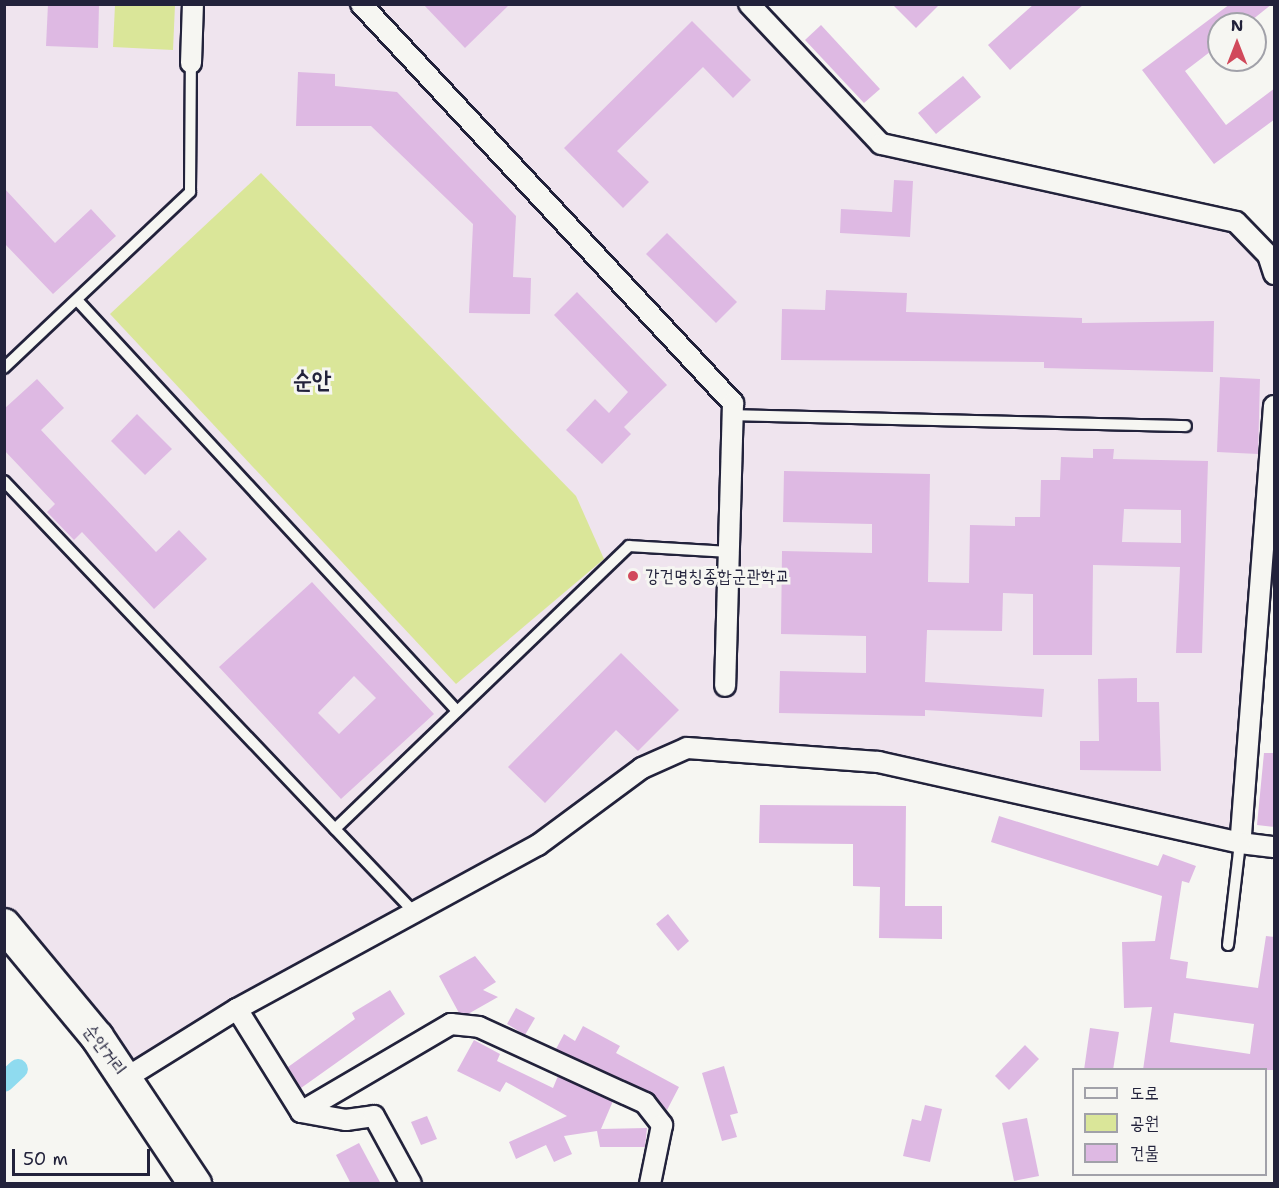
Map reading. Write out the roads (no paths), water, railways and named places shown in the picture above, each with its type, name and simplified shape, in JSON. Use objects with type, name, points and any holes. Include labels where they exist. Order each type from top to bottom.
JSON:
[{"type":"main road","name":"순안거리","points":[[4,926],[126,1078],[195,1184]]},
{"type":"street","points":[[191,63],[193,4]]},
{"type":"street","points":[[361,4],[733,403],[725,687]]},
{"type":"street","points":[[749,4],[881,144],[1236,222],[1268,255],[1275,274]]},
{"type":"street","points":[[1240,843],[1275,405]]},
{"type":"street","points":[[126,1078],[237,1009],[538,845],[642,768],[687,748],[879,762],[1240,843],[1275,847]]},
{"type":"street","points":[[237,1009],[301,1112],[346,1120],[374,1116],[411,1184]]},
{"type":"street","points":[[301,1112],[451,1024],[479,1027],[645,1103],[662,1125],[650,1184]]},
{"type":"lane","points":[[4,368],[190,192],[191,63]]},
{"type":"lane","points":[[77,300],[458,711]]},
{"type":"lane","points":[[733,415],[1186,426]]},
{"type":"lane","points":[[4,481],[414,912]]},
{"type":"lane","points":[[335,829],[629,546],[729,552]]},
{"type":"lane","points":[[1228,945],[1240,843]]},
{"type":"waterway","points":[[4,1082],[18,1069]]},
{"type":"place","name":"강건명칭종합군관학교","points":[[633,576]]},
{"type":"district","name":"순안","points":[[312,381]]}]
